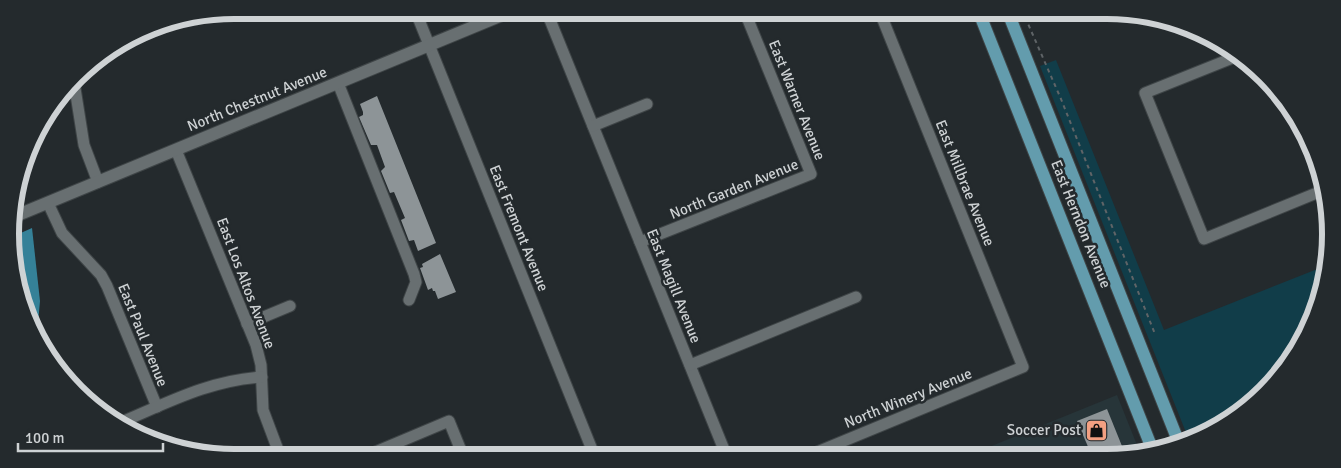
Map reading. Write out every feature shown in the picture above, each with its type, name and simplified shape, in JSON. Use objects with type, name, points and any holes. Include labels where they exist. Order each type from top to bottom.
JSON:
[{"type":"main road","name":"East Herndon Avenue","points":[[982,19],[1150,445]]},
{"type":"main road","name":"East Herndon Avenue","points":[[1011,19],[1177,438]]},
{"type":"street","name":"East Fremont Avenue","points":[[418,19],[592,449]]},
{"type":"street","name":"North Chestnut Avenue","points":[[20,214],[492,19]]},
{"type":"street","name":"East Magill Avenue","points":[[550,19],[723,449]]},
{"type":"street","name":"East Warner Avenue","points":[[748,19],[811,174]]},
{"type":"street","name":"East Millbrae Avenue","points":[[883,19],[1023,367]]},
{"type":"street","points":[[1232,58],[1145,93],[1204,239],[1318,192]]},
{"type":"street","points":[[338,83],[414,274],[416,282],[408,300]]},
{"type":"street","points":[[75,89],[84,145],[98,182]]},
{"type":"street","points":[[593,126],[647,104]]},
{"type":"street","name":"East Los Altos Avenue","points":[[176,150],[259,355],[263,410],[278,449]]},
{"type":"street","name":"North Garden Avenue","points":[[640,242],[811,174]]},
{"type":"street","name":"East Paul Avenue","points":[[48,203],[62,233],[101,275],[107,286],[156,407]]},
{"type":"street","points":[[690,365],[856,297]]},
{"type":"street","points":[[247,324],[290,306]]},
{"type":"street","name":"North Winery Avenue","points":[[824,449],[1023,367]]},
{"type":"street","points":[[126,420],[225,380],[262,377]]},
{"type":"street","points":[[383,449],[449,421],[460,449]]},
{"type":"path","points":[[1026,19],[1061,99],[1155,334]]},
{"type":"shaded area","points":[[1056,60],[1164,330],[1319,268],[1315,290],[1306,316],[1293,342],[1278,365],[1238,405],[1215,420],[1189,433],[1187,434],[1040,66]]},
{"type":"shaded area","points":[[32,228],[40,301],[38,323],[26,290],[19,248],[19,234]]},
{"type":"shaded area","points":[[1117,395],[1138,447],[1121,449],[984,449]]},
{"type":"building","points":[[377,96],[436,243],[418,251],[414,240],[409,241],[401,220],[405,218],[394,192],[390,193],[381,171],[385,167],[377,145],[371,145],[359,117],[363,115],[360,104]]},
{"type":"building","points":[[440,254],[456,292],[438,299],[432,288],[428,290],[420,268],[423,267],[422,264]]},
{"type":"building","points":[[1107,409],[1123,449],[1089,449],[1077,421]]},
{"type":"place","name":"Soccer Post","points":[[1097,430]]}]
